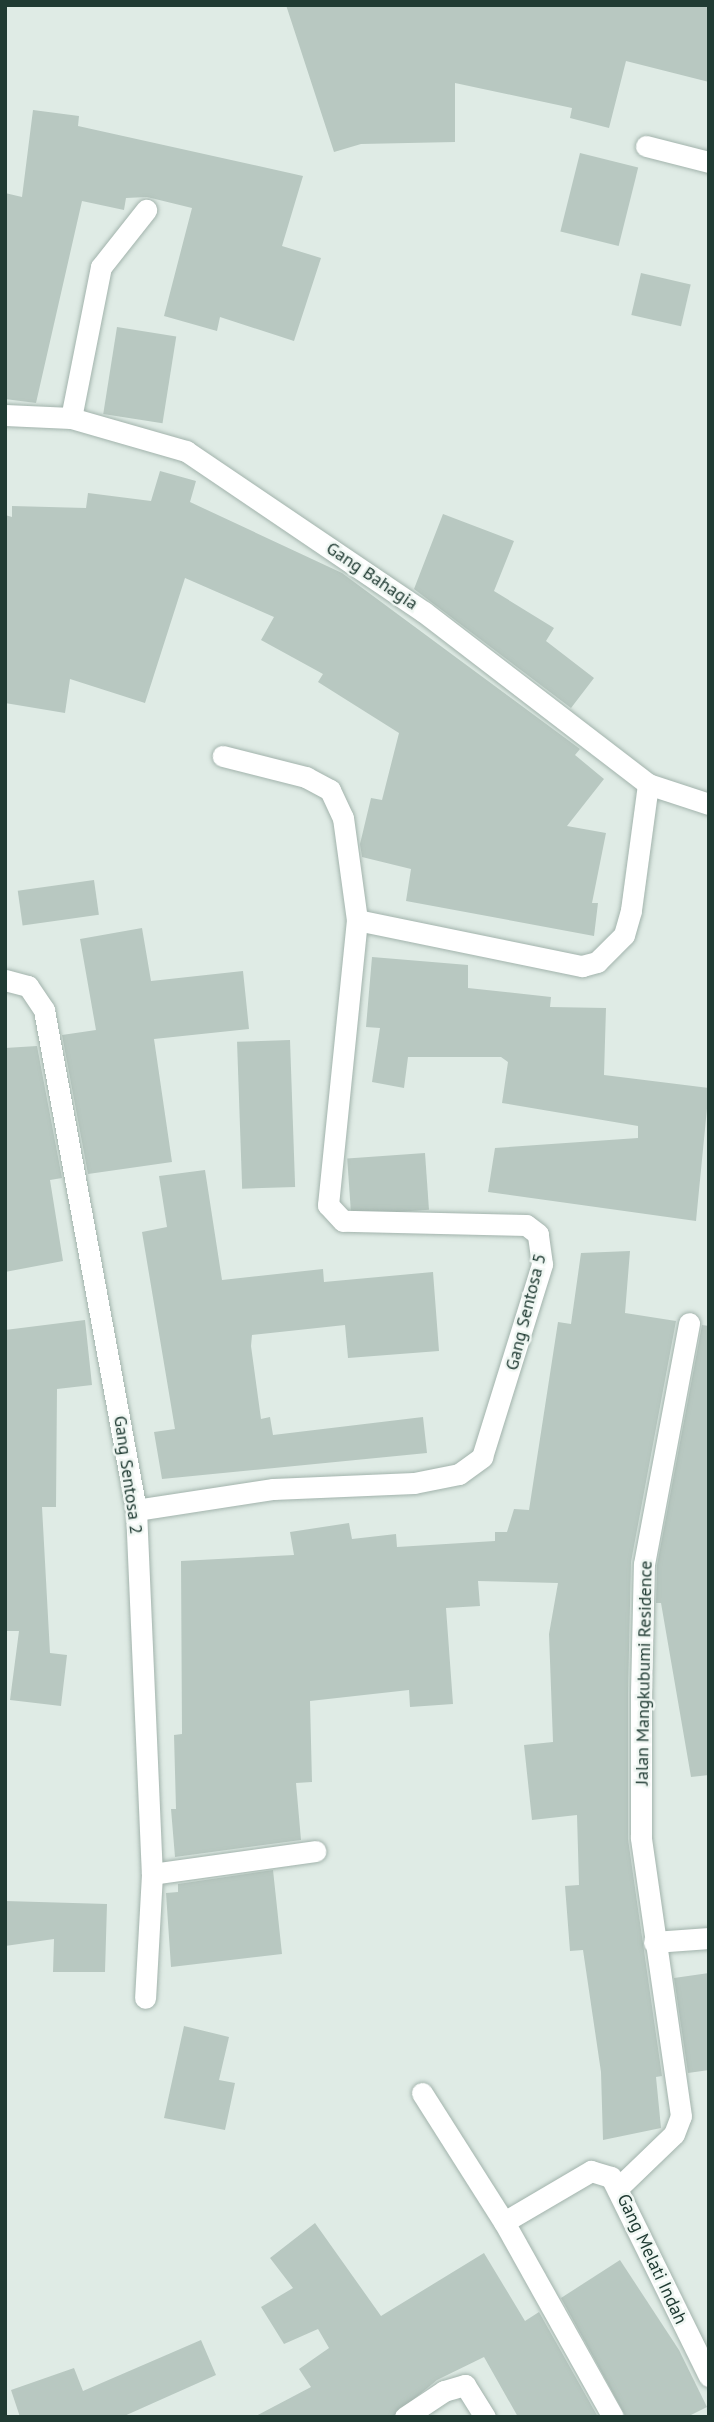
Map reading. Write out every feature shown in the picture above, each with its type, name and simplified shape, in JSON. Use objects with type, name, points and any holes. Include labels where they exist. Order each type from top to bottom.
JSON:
[{"type":"street","points":[[646,146],[709,162]]},
{"type":"street","points":[[71,418],[101,267],[146,210]]},
{"type":"street","name":"Gang Bahagia","points":[[5,415],[71,418],[186,451],[424,612],[648,784],[709,804]]},
{"type":"street","name":"Gang Sentosa 5","points":[[136,1510],[273,1489],[414,1483],[459,1474],[482,1457],[504,1400],[542,1264],[538,1234],[526,1224],[498,1221],[343,1222],[328,1205],[357,920],[343,818],[330,790],[306,777],[223,756]]},
{"type":"street","points":[[357,920],[582,966],[597,962],[624,935],[631,910],[648,784]]},
{"type":"street","name":"Gang Sentosa 2","points":[[5,980],[28,986],[44,1010],[136,1510],[152,1874],[145,1998]]},
{"type":"street","name":"Jalan Mangkubumi Residence","points":[[619,2187],[674,2134],[681,2116],[653,1942],[641,1837],[644,1564],[689,1323]]},
{"type":"street","points":[[152,1874],[315,1851]]},
{"type":"street","points":[[653,1942],[709,1938]]},
{"type":"street","points":[[422,2093],[504,2222],[612,2417]]},
{"type":"street","name":"Gang Melati Indah","points":[[504,2222],[591,2171],[601,2170],[619,2187],[709,2376]]},
{"type":"street","points":[[405,2417],[444,2391],[465,2385],[485,2417]]},
{"type":"building","points":[[286,5],[709,5],[709,82],[626,61],[609,128],[570,118],[572,108],[455,83],[455,142],[361,144],[334,152]]},
{"type":"building","points":[[33,110],[79,116],[78,126],[303,176],[282,246],[321,258],[294,341],[220,317],[217,331],[164,316],[192,208],[147,197],[126,198],[124,210],[82,201],[36,403],[5,399],[5,193],[22,197]]},
{"type":"building","points":[[580,153],[638,168],[619,246],[560,232]]},
{"type":"building","points":[[641,273],[691,284],[681,326],[631,315]]},
{"type":"building","points":[[117,327],[176,336],[162,423],[103,414]]},
{"type":"building","points":[[160,471],[196,481],[190,502],[342,573],[580,749],[575,755],[604,779],[567,826],[606,833],[592,903],[598,903],[594,936],[406,901],[411,869],[362,857],[360,844],[371,798],[382,800],[399,733],[318,682],[323,674],[261,640],[274,617],[185,578],[145,703],[70,679],[65,713],[5,703],[5,515],[12,517],[12,506],[86,508],[88,493],[151,501]]},
{"type":"building","points":[[443,514],[514,541],[494,591],[554,628],[546,641],[594,678],[571,708],[414,589]]},
{"type":"building","points":[[94,880],[99,915],[23,925],[18,891]]},
{"type":"building","points":[[142,928],[151,981],[243,971],[249,1029],[154,1039],[172,1162],[88,1174],[62,1035],[96,1030],[80,939]]},
{"type":"building","points":[[372,957],[468,965],[468,988],[551,997],[550,1007],[606,1008],[604,1075],[709,1088],[696,1221],[488,1192],[495,1148],[638,1138],[638,1126],[502,1103],[508,1062],[501,1057],[408,1057],[404,1088],[372,1082],[380,1028],[366,1027]]},
{"type":"building","points":[[290,1040],[295,1187],[242,1189],[237,1042]]},
{"type":"building","points":[[37,1046],[62,1178],[50,1180],[63,1261],[5,1272],[5,1048]]},
{"type":"building","points":[[425,1153],[429,1210],[351,1215],[347,1158]]},
{"type":"building","points":[[205,1170],[222,1280],[323,1269],[324,1282],[433,1272],[439,1351],[348,1358],[345,1325],[252,1335],[251,1346],[261,1419],[270,1417],[273,1435],[423,1417],[427,1453],[162,1479],[154,1432],[175,1429],[142,1232],[167,1227],[159,1176]]},
{"type":"building","points":[[630,1251],[625,1313],[676,1321],[631,1562],[628,1693],[628,1839],[662,2076],[656,2077],[661,2128],[603,2140],[601,2072],[583,1950],[570,1951],[565,1886],[579,1885],[577,1815],[532,1820],[524,1745],[553,1742],[549,1634],[558,1583],[478,1581],[480,1606],[446,1608],[453,1704],[410,1707],[409,1690],[310,1701],[312,1782],[296,1783],[301,1840],[175,1857],[171,1809],[176,1809],[174,1735],[182,1734],[181,1561],[294,1555],[290,1532],[349,1523],[352,1539],[396,1534],[397,1547],[495,1541],[495,1532],[507,1532],[514,1509],[529,1510],[558,1322],[571,1324],[581,1253]]},
{"type":"building","points":[[85,1320],[92,1385],[57,1389],[56,1507],[42,1507],[50,1653],[67,1655],[61,1706],[10,1700],[19,1631],[5,1631],[5,1330]]},
{"type":"building","points":[[702,1325],[709,1326],[709,1775],[691,1777],[661,1603],[656,1603],[657,1565]]},
{"type":"building","points":[[273,1870],[282,1954],[171,1967],[166,1893],[178,1892],[178,1884]]},
{"type":"building","points":[[5,1901],[107,1904],[105,1972],[53,1972],[54,1939],[5,1946]]},
{"type":"building","points":[[709,1973],[709,2070],[688,2073],[674,1978]]},
{"type":"building","points":[[184,2026],[229,2037],[219,2080],[235,2083],[225,2130],[164,2118]]},
{"type":"building","points":[[315,2223],[381,2316],[484,2253],[525,2321],[539,2312],[598,2417],[518,2417],[484,2357],[437,2380],[392,2417],[254,2417],[311,2387],[299,2369],[329,2348],[318,2329],[284,2344],[261,2307],[293,2288],[270,2258]]},
{"type":"building","points":[[620,2260],[679,2350],[707,2407],[687,2417],[626,2417],[561,2298]]},
{"type":"building","points":[[201,2340],[216,2375],[122,2417],[20,2417],[11,2390],[74,2368],[83,2391]]}]
